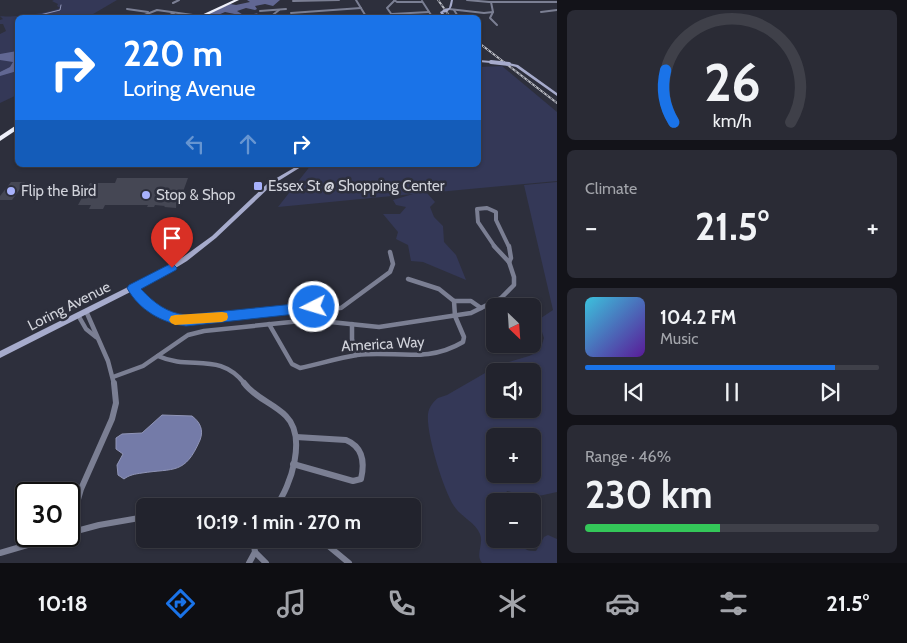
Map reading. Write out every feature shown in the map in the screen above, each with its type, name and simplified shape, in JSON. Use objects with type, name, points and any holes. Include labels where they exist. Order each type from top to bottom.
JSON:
[{"type":"highway","points":[[203,15],[234,0]]},
{"type":"highway","points":[[0,139],[15,128]]},
{"type":"main road","points":[[443,15],[441,12],[446,10],[452,0]]},
{"type":"main road","points":[[481,61],[517,66],[557,96]]},
{"type":"main road","name":"Loring Avenue","points":[[0,355],[133,288],[191,255],[214,237],[270,184],[299,167]]},
{"type":"street","points":[[173,3],[179,0]]},
{"type":"street","points":[[260,11],[286,9],[294,1],[339,0]]},
{"type":"street","points":[[356,0],[365,15]]},
{"type":"street","points":[[466,0],[491,2],[543,0],[557,2]]},
{"type":"street","points":[[429,12],[392,15],[387,8],[394,1],[422,1],[431,15]]},
{"type":"street","points":[[491,2],[493,12],[490,18],[496,24]]},
{"type":"street","points":[[286,9],[291,13],[361,8]]},
{"type":"street","points":[[127,9],[148,12]]},
{"type":"street","points":[[142,15],[157,10],[189,15]]},
{"type":"street","points":[[273,15],[279,10]]},
{"type":"street","points":[[446,10],[493,12]]},
{"type":"street","points":[[454,10],[457,15]]},
{"type":"street","points":[[542,12],[557,10]]},
{"type":"street","points":[[170,15],[175,12]]},
{"type":"street","points":[[113,377],[143,366],[191,334],[316,320],[379,326],[466,315],[501,298],[513,288],[514,277],[509,262],[477,223],[475,212],[480,207],[490,208],[496,212],[496,220],[511,252],[509,262]]},
{"type":"street","points":[[495,245],[506,241]]},
{"type":"street","points":[[133,288],[152,308],[164,316],[175,320],[194,320],[299,308],[338,309],[344,307],[390,272],[393,264],[390,252]]},
{"type":"street","points":[[408,279],[439,289],[454,301],[471,301],[481,308]]},
{"type":"street","points":[[454,301],[455,316]]},
{"type":"street","points":[[86,311],[94,326],[96,337]]},
{"type":"street","points":[[78,315],[86,329],[96,337],[106,353],[113,377],[116,403],[112,419],[80,493]]},
{"type":"street","name":"America Way","points":[[269,324],[279,344],[296,366],[304,368],[325,361],[356,355],[419,356],[453,348],[463,342],[464,338],[455,316]]},
{"type":"street","points":[[352,324],[352,339],[356,355]]},
{"type":"street","points":[[158,356],[172,363],[217,365],[231,370],[254,396],[288,418],[296,437],[293,464],[287,487],[281,498]]},
{"type":"street","points":[[293,464],[353,481],[361,479],[364,471],[361,453],[353,442],[296,437]]},
{"type":"street","points":[[80,530],[136,520]]},
{"type":"street","points":[[0,553],[20,547]]},
{"type":"street","points":[[254,548],[255,552],[266,563]]},
{"type":"street","points":[[331,548],[349,563]]},
{"type":"street","points":[[249,563],[255,552]]},
{"type":"shaded area","points":[[117,0],[91,15],[31,15],[60,8],[57,6],[58,4],[52,1]]},
{"type":"shaded area","points":[[247,0],[280,0],[273,6],[265,4],[255,6],[257,9],[255,10],[246,8],[237,11],[243,15],[225,12],[218,15],[207,14],[230,4],[236,5],[250,2]]},
{"type":"shaded area","points":[[0,16],[15,16],[15,96],[0,103],[0,34],[6,31],[3,24],[0,24],[0,20],[3,19]]},
{"type":"shaded area","points":[[15,51],[15,72],[0,76],[0,72],[10,67],[13,62],[0,60],[0,54]]},
{"type":"shaded area","points":[[502,66],[557,112],[557,181],[427,193],[435,202],[430,207],[434,217],[443,226],[444,242],[456,255],[466,280],[423,262],[411,261],[408,245],[396,239],[398,232],[383,214],[400,214],[406,207],[396,205],[393,200],[413,194],[278,207],[309,167],[481,167],[481,67]]},
{"type":"shaded area","points":[[557,182],[557,492],[541,495],[541,493],[507,491],[506,493],[486,493],[486,548],[524,548],[536,551],[538,548],[541,548],[541,542],[548,535],[557,539],[557,563],[482,563],[479,556],[480,534],[475,526],[454,506],[440,474],[432,447],[428,423],[429,409],[438,398],[447,395],[486,372],[486,418],[541,418],[541,363],[506,363],[541,353],[544,338],[541,329],[541,318],[553,310],[524,185]]},
{"type":"shaded area","points":[[162,415],[192,416],[197,421],[202,433],[195,451],[183,465],[177,468],[135,474],[124,479],[118,475],[117,465],[123,454],[116,449],[116,438],[122,434],[142,433]]},
{"type":"building","name":"Stop & Shop","points":[[117,178],[188,178],[180,200],[177,200],[176,208],[155,205],[154,207],[147,207],[148,205],[105,205],[103,209],[89,209],[91,205],[78,205],[90,183],[115,183]]},
{"type":"building","points":[[11,182],[25,182],[12,200],[0,200],[0,196]]},
{"type":"waterway","points":[[40,15],[60,10],[61,5]]},
{"type":"railway","points":[[438,0],[449,15]]},
{"type":"railway","points":[[481,45],[557,103]]},
{"type":"slow traffic","points":[[175,320],[222,317]]},
{"type":"place","name":"Essex St @ Shopping Center","points":[[258,186]]},
{"type":"place","name":"Flip the Bird","points":[[11,191]]},
{"type":"place","name":"Stop & Shop","points":[[146,195]]},
{"type":"route","points":[[172,268],[133,288],[158,313],[175,320],[314,307]]}]
